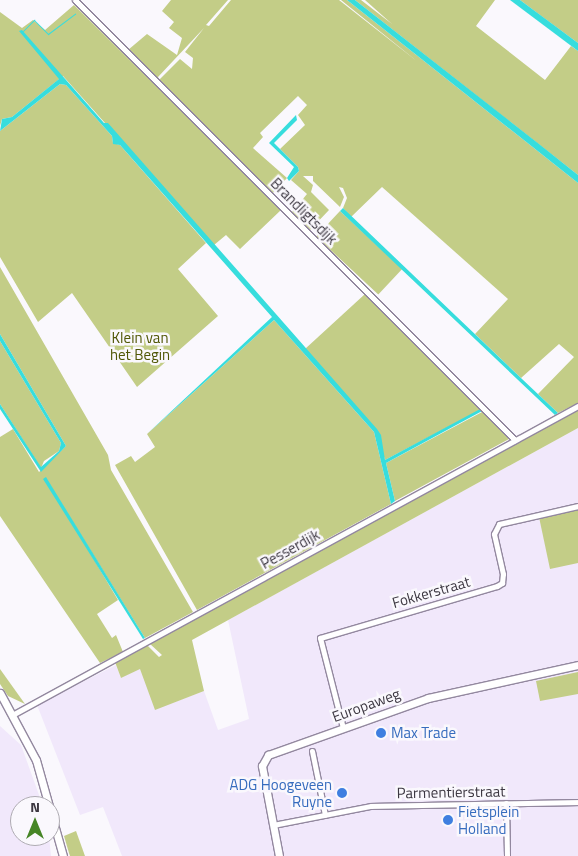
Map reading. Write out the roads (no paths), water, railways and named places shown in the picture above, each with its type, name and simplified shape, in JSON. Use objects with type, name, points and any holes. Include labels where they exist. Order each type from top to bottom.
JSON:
[{"type":"main road","name":"Europaweg","points":[[279,856],[262,770],[264,760],[270,753],[428,698],[578,666]]},
{"type":"main road","points":[[0,693],[14,714],[42,776],[63,856]]},
{"type":"street","name":"Brandligtsdijk","points":[[75,0],[515,440]]},
{"type":"street","name":"Pesserdijk","points":[[14,714],[578,406]]},
{"type":"street","name":"Fokkerstraat","points":[[343,728],[320,638],[497,586],[502,583],[503,574],[494,534],[499,524],[578,506]]},
{"type":"street","points":[[312,752],[325,815]]},
{"type":"street","name":"Parmentierstraat","points":[[274,825],[371,806],[578,802]]},
{"type":"street","points":[[506,803],[507,856]]},
{"type":"water","points":[[347,0],[355,0],[539,144],[578,175],[578,183]]},
{"type":"water","points":[[510,0],[520,0],[578,43],[578,51]]},
{"type":"water","points":[[22,30],[104,123],[108,123],[377,429],[381,435],[385,460],[482,408],[484,410],[386,463],[395,501],[391,504],[374,432],[274,320],[147,434],[272,317],[120,145],[113,144],[112,136],[66,85],[60,84],[0,131],[2,119],[12,117],[59,79],[19,31]]},
{"type":"water","points":[[296,115],[297,120],[274,143],[298,167],[299,171],[289,181],[287,178],[294,167],[269,143]]},
{"type":"water","points":[[343,208],[558,413],[555,415],[340,211]]},
{"type":"water","points":[[0,334],[66,446],[41,472],[0,409],[0,404],[41,467],[59,451],[61,443],[0,341]]},
{"type":"water","points":[[46,477],[145,638],[143,639],[43,479]]},
{"type":"waterway","points":[[23,31],[34,20],[48,34],[75,14]]},
{"type":"place","name":"Max Trade","points":[[381,733]]},
{"type":"place","name":"ADG Hoogeveen Ruyne","points":[[342,793]]},
{"type":"place","name":"Fietsplein Holland","points":[[448,820]]},
{"type":"park label","name":"Klein van het Begin","points":[[140,346]]}]
